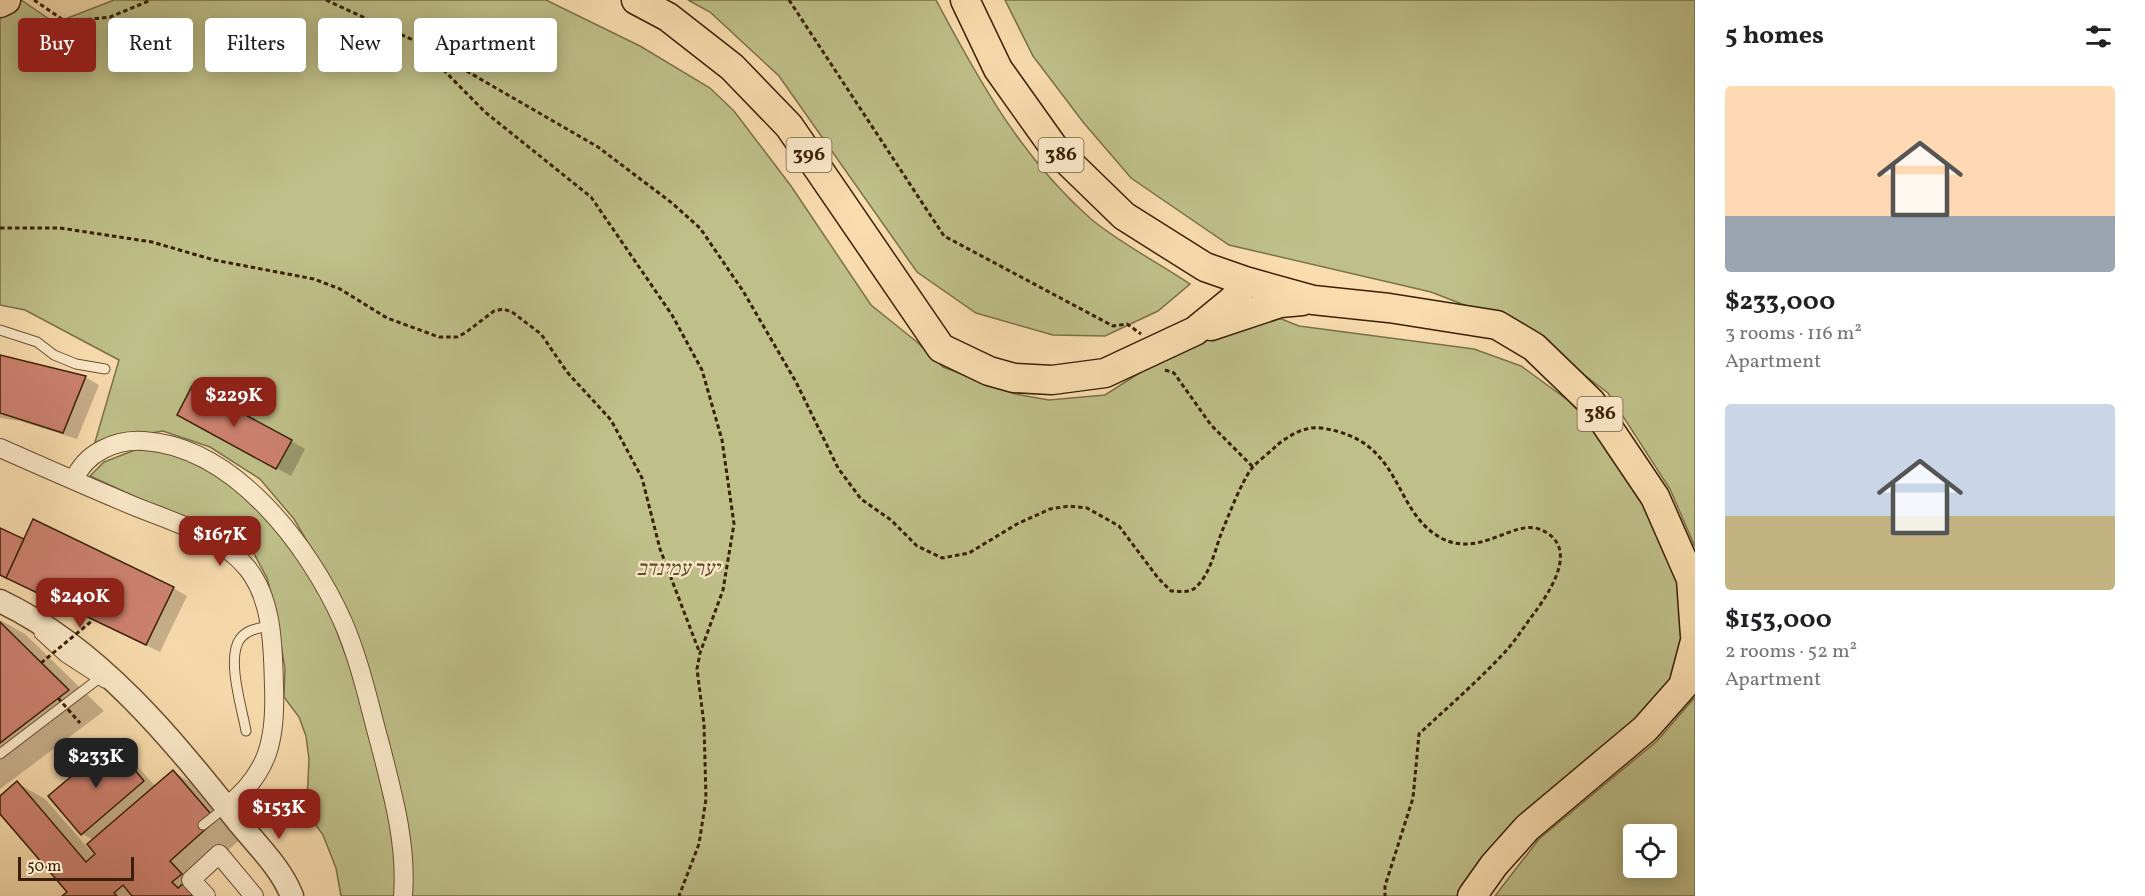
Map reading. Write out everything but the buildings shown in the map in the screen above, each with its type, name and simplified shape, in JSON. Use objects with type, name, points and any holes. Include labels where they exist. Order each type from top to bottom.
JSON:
[{"type":"main road","points":[[0,3],[6,0]]},
{"type":"main road","name":"396","points":[[636,0],[668,17],[732,67],[789,126],[940,348],[1001,363],[1050,368],[1086,365],[1195,331],[1234,299],[1245,281]]},
{"type":"main road","name":"386","points":[[965,0],[998,69],[1063,157],[1124,216],[1205,267],[1312,300],[1389,308],[1497,325],[1534,347],[1592,402],[1655,497],[1691,579],[1695,636]]},
{"type":"main road","name":"396","points":[[1148,346],[1205,300],[1245,281]]},
{"type":"main road","points":[[1195,331],[1280,303],[1312,300]]},
{"type":"main road","points":[[1472,896],[1494,865],[1527,828],[1645,729],[1683,686],[1695,641]]},
{"type":"street","points":[[74,480],[80,466],[106,447],[134,441],[159,442],[206,460],[252,492],[283,524],[309,560],[343,622],[361,675],[396,805],[403,845],[403,896]]},
{"type":"street","points":[[0,448],[225,548],[248,570],[257,583],[270,626],[275,703],[270,750],[250,785],[226,807]]},
{"type":"street","points":[[8,605],[53,633],[121,687],[226,807],[283,877],[292,896]]},
{"type":"street","points":[[206,896],[191,880],[219,854],[254,896]]},
{"type":"lane","points":[[0,330],[38,342],[54,355],[76,364],[105,369]]},
{"type":"lane","points":[[8,605],[43,638],[97,680],[121,687]]},
{"type":"lane","points":[[246,731],[234,662],[235,650],[241,638],[250,630],[270,626]]},
{"type":"lane","points":[[0,754],[97,680]]},
{"type":"lane","points":[[203,825],[226,807]]},
{"type":"path","points":[[34,0],[66,22],[110,17],[151,0]]},
{"type":"path","points":[[326,0],[414,40]]},
{"type":"path","points":[[789,0],[944,236],[1113,326],[1127,324],[1137,329],[1158,367],[1174,373],[1211,425],[1252,467]]},
{"type":"path","points":[[446,72],[485,112],[591,198],[672,315],[702,370],[722,440],[734,524],[723,590],[700,653],[697,669],[704,724],[706,799],[699,844],[679,896]]},
{"type":"path","points":[[469,72],[598,147],[672,203],[700,228],[743,291],[796,382],[838,468],[861,499],[891,520],[917,546],[942,558],[969,553],[1017,524],[1050,509],[1069,506],[1087,508],[1119,526],[1158,578],[1171,591],[1189,592],[1197,587],[1212,564],[1223,528],[1252,467],[1284,439],[1301,430],[1319,428],[1346,434],[1370,447],[1389,467],[1421,523],[1444,539],[1471,546],[1532,527],[1549,533],[1555,540],[1560,557],[1555,584],[1506,651],[1419,734],[1413,798],[1385,886],[1385,896]]},
{"type":"path","points":[[0,228],[60,228],[152,242],[214,260],[314,279],[340,289],[387,318],[439,337],[465,333],[494,311],[503,309],[512,312],[541,334],[567,372],[611,420],[642,478],[660,549],[700,653]]},
{"type":"path","points":[[41,663],[93,620]]},
{"type":"path","points":[[58,698],[80,723]]},
{"type":"green space","name":"יער עמינדב","points":[[0,0],[21,0],[48,18],[18,18],[18,72],[96,72],[96,18],[68,18],[114,0],[546,0],[640,46],[710,88],[734,111],[791,186],[871,305],[917,342],[943,367],[1015,394],[1049,400],[1105,395],[1171,353],[1204,342],[1259,310],[1299,326],[1474,349],[1521,366],[1569,401],[1587,420],[1643,498],[1680,584],[1686,625],[1676,671],[1662,694],[1466,896],[409,896],[337,593],[294,519],[260,479],[210,447],[163,431],[95,442],[119,360],[25,310],[0,305]]},
{"type":"green space","points":[[688,0],[936,0],[985,89],[1043,170],[1101,227],[1190,284],[1158,311],[1105,336],[1053,335],[976,313],[917,272],[779,76],[710,12]]},
{"type":"green space","points":[[1005,0],[1695,0],[1695,547],[1670,489],[1608,393],[1521,327],[1431,292],[1229,245],[1131,178],[1083,122],[1033,56]]},
{"type":"green space","points":[[135,450],[174,453],[233,484],[284,531],[330,613],[350,667],[390,804],[398,896],[341,896],[336,868],[323,835],[311,818],[307,802],[309,759],[306,736],[299,717],[284,697],[285,669],[276,613],[267,578],[251,548],[228,532],[151,504],[90,476],[104,462]]},
{"type":"green space","points":[[1695,697],[1695,896],[1495,896],[1539,839],[1657,741]]}]
